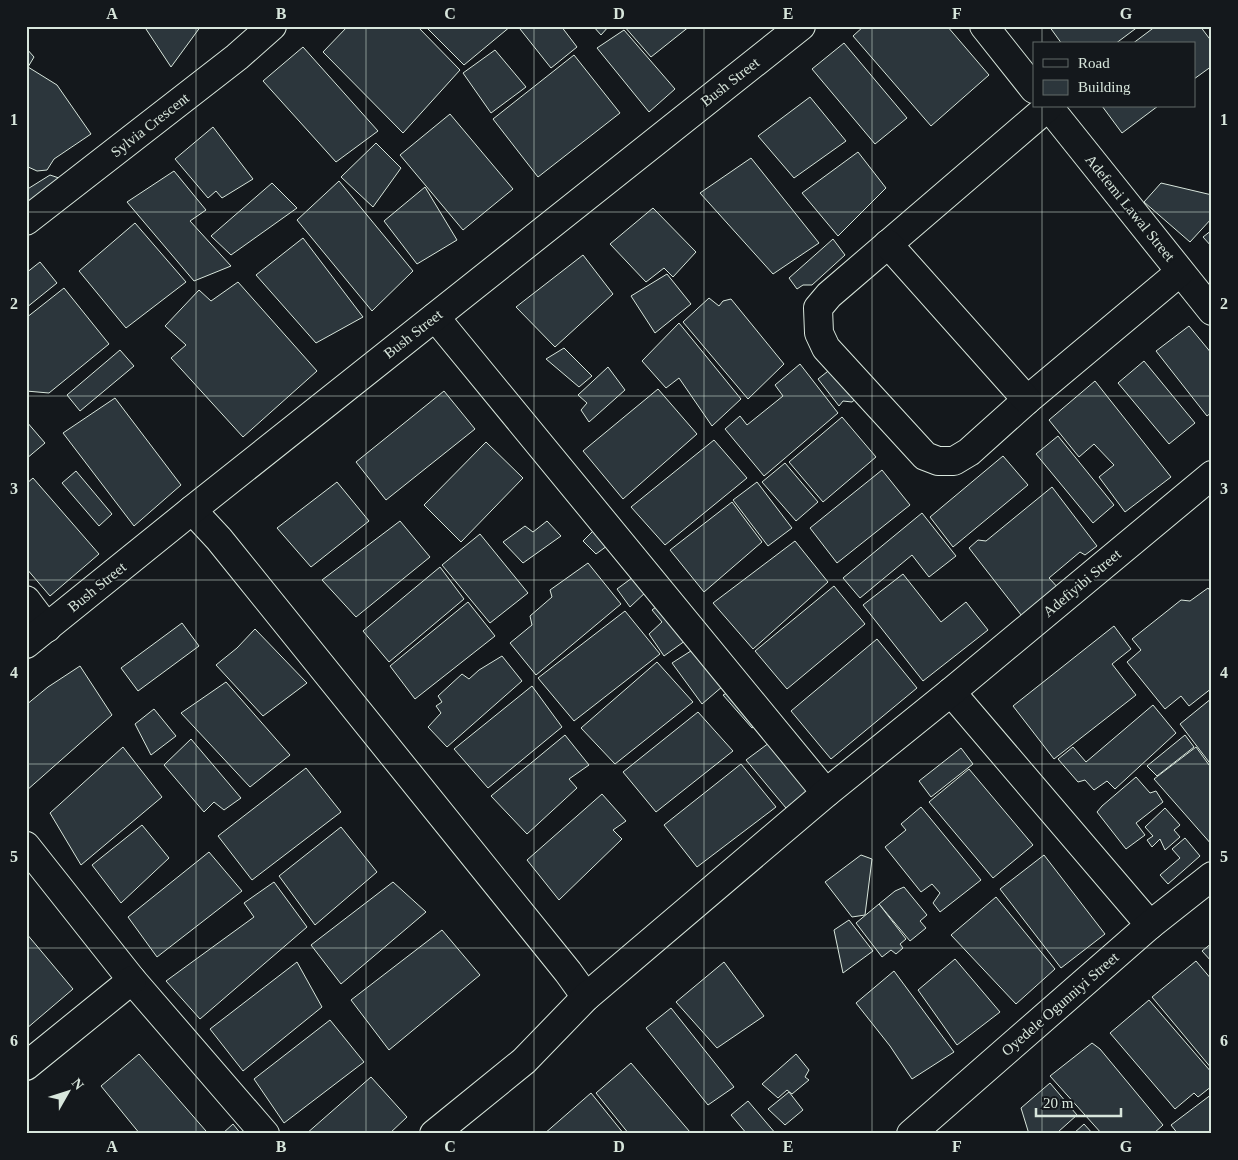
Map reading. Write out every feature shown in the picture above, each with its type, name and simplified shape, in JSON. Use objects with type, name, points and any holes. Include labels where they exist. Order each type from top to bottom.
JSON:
[{"type":"street","name":"Sylvia Crescent","points":[[26,222],[237,57],[272,26]]},
{"type":"street","name":"Bush Street","points":[[36,636],[801,26]]},
{"type":"street","points":[[984,26],[1033,88]]},
{"type":"street","points":[[1046,108],[829,295],[818,308],[819,333],[826,348],[926,456],[938,461],[954,461],[969,452],[1027,400],[1180,272]]},
{"type":"street","name":"Adefemi Lawal Street","points":[[1050,108],[1212,311]]},
{"type":"street","points":[[888,244],[1027,400]]},
{"type":"street","points":[[435,317],[826,793]]},
{"type":"street","name":"Adefiyibi Street","points":[[434,1134],[524,1061],[586,997],[826,793],[952,692],[1212,475]]},
{"type":"street","points":[[192,510],[225,546],[586,997]]},
{"type":"street","points":[[26,600],[36,636]]},
{"type":"street","points":[[952,692],[1150,926]]},
{"type":"street","points":[[26,846],[132,980],[265,1134]]},
{"type":"street","name":"Oyedele Ogunniyi Street","points":[[911,1134],[1150,926],[1212,876]]},
{"type":"street","points":[[26,1066],[132,980]]},
{"type":"building","points":[[144,26],[201,26],[171,67]]},
{"type":"building","points":[[348,26],[417,26],[460,70],[403,133],[323,52]]},
{"type":"building","points":[[425,26],[511,26],[464,65]]},
{"type":"building","points":[[523,26],[561,26],[577,47],[551,68],[520,29]]},
{"type":"building","points":[[593,26],[609,26],[601,35]]},
{"type":"building","points":[[624,26],[690,26],[651,57]]},
{"type":"building","points":[[864,26],[947,26],[989,75],[931,126],[853,36]]},
{"type":"building","points":[[1049,26],[1139,26],[1118,42],[1061,42]]},
{"type":"building","points":[[1156,26],[1200,26],[1212,42],[1212,66],[1196,78],[1196,42],[1135,42]]},
{"type":"building","points":[[624,30],[675,89],[649,112],[597,48]]},
{"type":"building","points":[[844,43],[907,118],[875,144],[812,69]]},
{"type":"building","points":[[303,47],[378,131],[336,162],[263,81]]},
{"type":"building","points":[[26,48],[34,57],[28,67],[57,85],[91,134],[54,159],[47,170],[37,171],[26,166]]},
{"type":"building","points":[[495,50],[526,87],[491,113],[463,73]]},
{"type":"building","points":[[574,55],[620,113],[538,177],[493,119]]},
{"type":"building","points":[[810,97],[846,141],[794,178],[758,136]]},
{"type":"building","points":[[1103,108],[1155,108],[1122,133]]},
{"type":"building","points":[[450,114],[513,189],[463,230],[400,155]]},
{"type":"building","points":[[213,127],[253,179],[222,198],[216,191],[208,198],[175,159]]},
{"type":"building","points":[[376,143],[401,168],[373,207],[341,177]]},
{"type":"building","points":[[858,152],[886,188],[838,236],[802,193]]},
{"type":"building","points":[[751,158],[819,243],[773,274],[700,193]]},
{"type":"building","points":[[174,171],[206,210],[190,221],[231,266],[194,281],[127,202]]},
{"type":"building","points":[[50,175],[68,181],[26,214],[26,190]]},
{"type":"building","points":[[339,181],[413,271],[372,311],[297,220]]},
{"type":"building","points":[[272,183],[297,208],[231,255],[211,236]]},
{"type":"building","points":[[1161,183],[1212,195],[1212,218],[1190,242],[1144,202]]},
{"type":"building","points":[[425,187],[457,240],[417,264],[384,221]]},
{"type":"building","points":[[653,208],[696,252],[673,277],[664,268],[646,282],[610,244]]},
{"type":"building","points":[[135,223],[186,282],[126,328],[79,271]]},
{"type":"building","points":[[1212,230],[1212,247],[1203,237]]},
{"type":"building","points":[[303,238],[363,317],[316,343],[256,275]]},
{"type":"building","points":[[833,239],[845,255],[812,285],[803,285],[797,289],[789,278]]},
{"type":"building","points":[[583,255],[613,294],[555,347],[516,307]]},
{"type":"building","points":[[40,262],[57,283],[26,308],[26,273]]},
{"type":"building","points":[[667,274],[691,304],[655,333],[631,296]]},
{"type":"building","points":[[238,282],[317,371],[243,437],[171,358],[186,345],[165,326],[199,290],[211,301]]},
{"type":"building","points":[[64,288],[109,344],[49,393],[26,391],[26,318]]},
{"type":"building","points":[[709,298],[719,306],[723,301],[731,299],[784,364],[748,399],[683,322]]},
{"type":"building","points":[[679,323],[741,399],[712,426],[679,378],[666,388],[642,361]]},
{"type":"building","points":[[1189,326],[1212,354],[1212,412],[1207,416],[1156,351]]},
{"type":"building","points":[[564,348],[592,376],[579,387],[546,359]]},
{"type":"building","points":[[120,350],[134,366],[80,411],[67,395]]},
{"type":"building","points":[[1144,361],[1195,423],[1169,444],[1118,383]]},
{"type":"building","points":[[800,364],[838,413],[764,476],[725,429],[740,416],[747,425],[783,396],[775,385]]},
{"type":"building","points":[[608,367],[625,390],[589,422],[581,410],[587,403],[578,395]]},
{"type":"building","points":[[832,368],[863,393],[852,402],[843,401],[839,406],[818,379]]},
{"type":"building","points":[[1095,381],[1171,477],[1125,512],[1099,477],[1114,465],[1094,444],[1079,457],[1049,420]]},
{"type":"building","points":[[658,389],[697,434],[623,499],[583,451]]},
{"type":"building","points":[[444,391],[475,429],[386,500],[356,462]]},
{"type":"building","points":[[115,398],[181,485],[134,526],[63,433]]},
{"type":"building","points":[[842,417],[876,457],[823,502],[789,462]]},
{"type":"building","points":[[26,421],[45,443],[26,459]]},
{"type":"building","points":[[1058,436],[1114,505],[1093,523],[1036,454]]},
{"type":"building","points":[[714,440],[747,478],[665,545],[631,507]]},
{"type":"building","points":[[486,442],[523,478],[461,542],[424,505]]},
{"type":"building","points":[[1003,456],[1028,485],[953,547],[930,517]]},
{"type":"building","points":[[785,463],[818,502],[796,521],[762,482]]},
{"type":"building","points":[[882,470],[910,505],[837,563],[810,528]]},
{"type":"building","points":[[76,471],[112,514],[99,526],[62,483]]},
{"type":"building","points":[[33,478],[99,554],[50,596],[26,568],[26,484]]},
{"type":"building","points":[[337,482],[369,521],[311,567],[277,528]]},
{"type":"building","points":[[757,482],[792,528],[768,546],[733,500]]},
{"type":"building","points":[[1052,487],[1097,546],[1085,555],[1080,552],[1049,578],[1061,591],[1025,620],[969,548],[978,540],[986,541]]},
{"type":"building","points":[[732,502],[762,542],[704,592],[670,550]]},
{"type":"building","points":[[922,513],[956,556],[929,577],[912,555],[860,598],[843,578]]},
{"type":"building","points":[[400,521],[430,557],[356,617],[322,580]]},
{"type":"building","points":[[547,521],[561,536],[523,563],[503,542],[525,526],[533,532]]},
{"type":"building","points":[[595,529],[607,546],[596,554],[583,541]]},
{"type":"building","points":[[480,534],[528,593],[490,623],[442,565]]},
{"type":"building","points":[[795,541],[828,582],[753,649],[713,603]]},
{"type":"building","points":[[588,563],[621,604],[536,675],[510,643],[532,625],[530,616],[552,597],[550,590]]},
{"type":"building","points":[[440,567],[464,599],[389,662],[363,631]]},
{"type":"building","points":[[903,574],[941,622],[966,602],[988,630],[923,681],[863,605]]},
{"type":"building","points":[[636,575],[648,590],[630,607],[617,589]]},
{"type":"building","points":[[834,586],[865,624],[787,689],[755,651]]},
{"type":"building","points":[[1208,588],[1212,593],[1212,688],[1189,706],[1181,696],[1165,709],[1127,662],[1141,650],[1132,639],[1181,600],[1190,601]]},
{"type":"building","points":[[468,602],[495,636],[415,699],[390,666]]},
{"type":"building","points":[[660,604],[689,638],[664,656],[649,634],[662,622],[652,610]]},
{"type":"building","points":[[625,611],[660,654],[574,721],[538,678]]},
{"type":"building","points":[[182,623],[199,646],[138,691],[121,668]]},
{"type":"building","points":[[1114,626],[1131,649],[1112,664],[1136,695],[1054,759],[1013,706]]},
{"type":"building","points":[[255,629],[307,683],[263,716],[216,665],[237,648]]},
{"type":"building","points":[[877,639],[917,688],[831,759],[791,711]]},
{"type":"building","points":[[694,649],[723,686],[702,704],[672,663]]},
{"type":"building","points":[[502,656],[522,681],[447,747],[428,727],[441,713],[436,706],[442,702],[438,696],[462,674],[469,679],[479,670]]},
{"type":"building","points":[[657,662],[693,702],[615,764],[581,728]]},
{"type":"building","points":[[80,666],[112,715],[26,791],[26,705],[48,687]]},
{"type":"building","points":[[226,682],[290,755],[250,787],[181,713]]},
{"type":"building","points":[[532,686],[562,727],[488,788],[454,749]]},
{"type":"building","points":[[731,691],[758,724],[752,728],[723,695]]},
{"type":"building","points":[[1212,698],[1212,766],[1180,724]]},
{"type":"building","points":[[1153,705],[1176,733],[1115,789],[1107,781],[1094,790],[1085,780],[1078,782],[1058,759],[1073,747],[1086,762]]},
{"type":"building","points":[[154,709],[176,736],[151,755],[135,724]]},
{"type":"building","points":[[698,712],[733,751],[656,812],[623,772]]},
{"type":"building","points":[[565,735],[589,765],[569,779],[577,788],[527,834],[491,796]]},
{"type":"building","points":[[1185,735],[1194,747],[1157,776],[1147,766]]},
{"type":"building","points":[[191,739],[241,798],[224,810],[214,802],[204,812],[164,765]]},
{"type":"building","points":[[773,740],[808,790],[786,808],[746,760]]},
{"type":"building","points":[[123,747],[162,797],[81,865],[50,813]]},
{"type":"building","points":[[1196,747],[1212,769],[1212,845],[1154,779]]},
{"type":"building","points":[[961,748],[973,764],[931,797],[919,781]]},
{"type":"building","points":[[741,764],[776,807],[697,867],[664,825]]},
{"type":"building","points":[[306,768],[341,812],[252,880],[218,836]]},
{"type":"building","points":[[969,769],[1033,845],[993,878],[929,802]]},
{"type":"building","points":[[1136,777],[1150,793],[1156,791],[1163,802],[1136,823],[1145,835],[1126,849],[1097,812]]},
{"type":"building","points":[[602,794],[626,821],[613,830],[622,839],[559,900],[527,860]]},
{"type":"building","points":[[921,807],[981,880],[940,912],[933,903],[940,893],[932,884],[921,892],[885,847],[906,830],[901,824]]},
{"type":"building","points":[[1165,808],[1180,825],[1174,830],[1180,837],[1165,850],[1160,839],[1152,847],[1147,840],[1153,836],[1145,827]]},
{"type":"building","points":[[142,825],[169,858],[121,903],[92,865]]},
{"type":"building","points":[[341,827],[377,872],[315,925],[279,876]]},
{"type":"building","points":[[1185,838],[1200,856],[1168,884],[1160,875],[1180,858],[1172,849]]},
{"type":"building","points":[[209,852],[242,891],[157,957],[128,917]]},
{"type":"building","points":[[861,855],[872,859],[865,915],[852,917],[825,882]]},
{"type":"building","points":[[1044,855],[1105,934],[1061,968],[1000,889]]},
{"type":"building","points":[[274,882],[307,927],[200,1019],[166,981],[254,917],[244,903]]},
{"type":"building","points":[[393,882],[426,912],[341,984],[311,945]]},
{"type":"building","points":[[904,887],[927,915],[920,921],[926,928],[910,941],[879,904],[895,891]]},
{"type":"building","points":[[996,897],[1055,969],[1016,1004],[951,935]]},
{"type":"building","points":[[879,904],[906,939],[900,944],[903,948],[896,954],[891,950],[882,957],[856,923]]},
{"type":"building","points":[[849,920],[873,951],[843,973],[834,930]]},
{"type":"building","points":[[442,930],[480,975],[389,1050],[351,1000]]},
{"type":"building","points":[[26,933],[73,989],[26,1029]]},
{"type":"building","points":[[1212,943],[1212,962],[1202,951]]},
{"type":"building","points":[[955,959],[1000,1012],[957,1045],[918,990]]},
{"type":"building","points":[[1196,961],[1212,980],[1212,1069],[1152,997]]},
{"type":"building","points":[[297,962],[322,1007],[243,1071],[210,1029]]},
{"type":"building","points":[[724,962],[764,1016],[717,1048],[676,1002]]},
{"type":"building","points":[[894,971],[954,1052],[912,1079],[890,1046],[856,1003]]},
{"type":"building","points":[[1149,1000],[1212,1073],[1212,1086],[1198,1097],[1194,1093],[1175,1109],[1110,1033]]},
{"type":"building","points":[[671,1008],[734,1087],[708,1105],[646,1028]]},
{"type":"building","points":[[330,1020],[364,1062],[284,1123],[254,1079]]},
{"type":"building","points":[[1092,1043],[1100,1049],[1163,1125],[1153,1134],[1102,1134],[1050,1076]]},
{"type":"building","points":[[139,1054],[206,1131],[204,1134],[140,1134],[101,1086]]},
{"type":"building","points":[[796,1054],[809,1070],[805,1077],[809,1080],[792,1094],[787,1090],[778,1098],[762,1084]]},
{"type":"building","points":[[631,1063],[690,1132],[688,1134],[629,1134],[596,1093]]},
{"type":"building","points":[[371,1077],[407,1117],[389,1134],[306,1134]]},
{"type":"building","points":[[1050,1083],[1077,1115],[1058,1132],[1060,1134],[1029,1134],[1021,1108]]},
{"type":"building","points":[[789,1092],[803,1110],[785,1125],[768,1109]]},
{"type":"building","points":[[591,1093],[624,1134],[544,1134]]},
{"type":"building","points":[[1212,1094],[1212,1134],[1178,1134],[1171,1125]]},
{"type":"building","points":[[748,1101],[776,1134],[747,1134],[731,1115]]},
{"type":"building","points":[[233,1124],[241,1134],[222,1134]]},
{"type":"building","points":[[1084,1124],[1093,1134],[1073,1134]]}]
